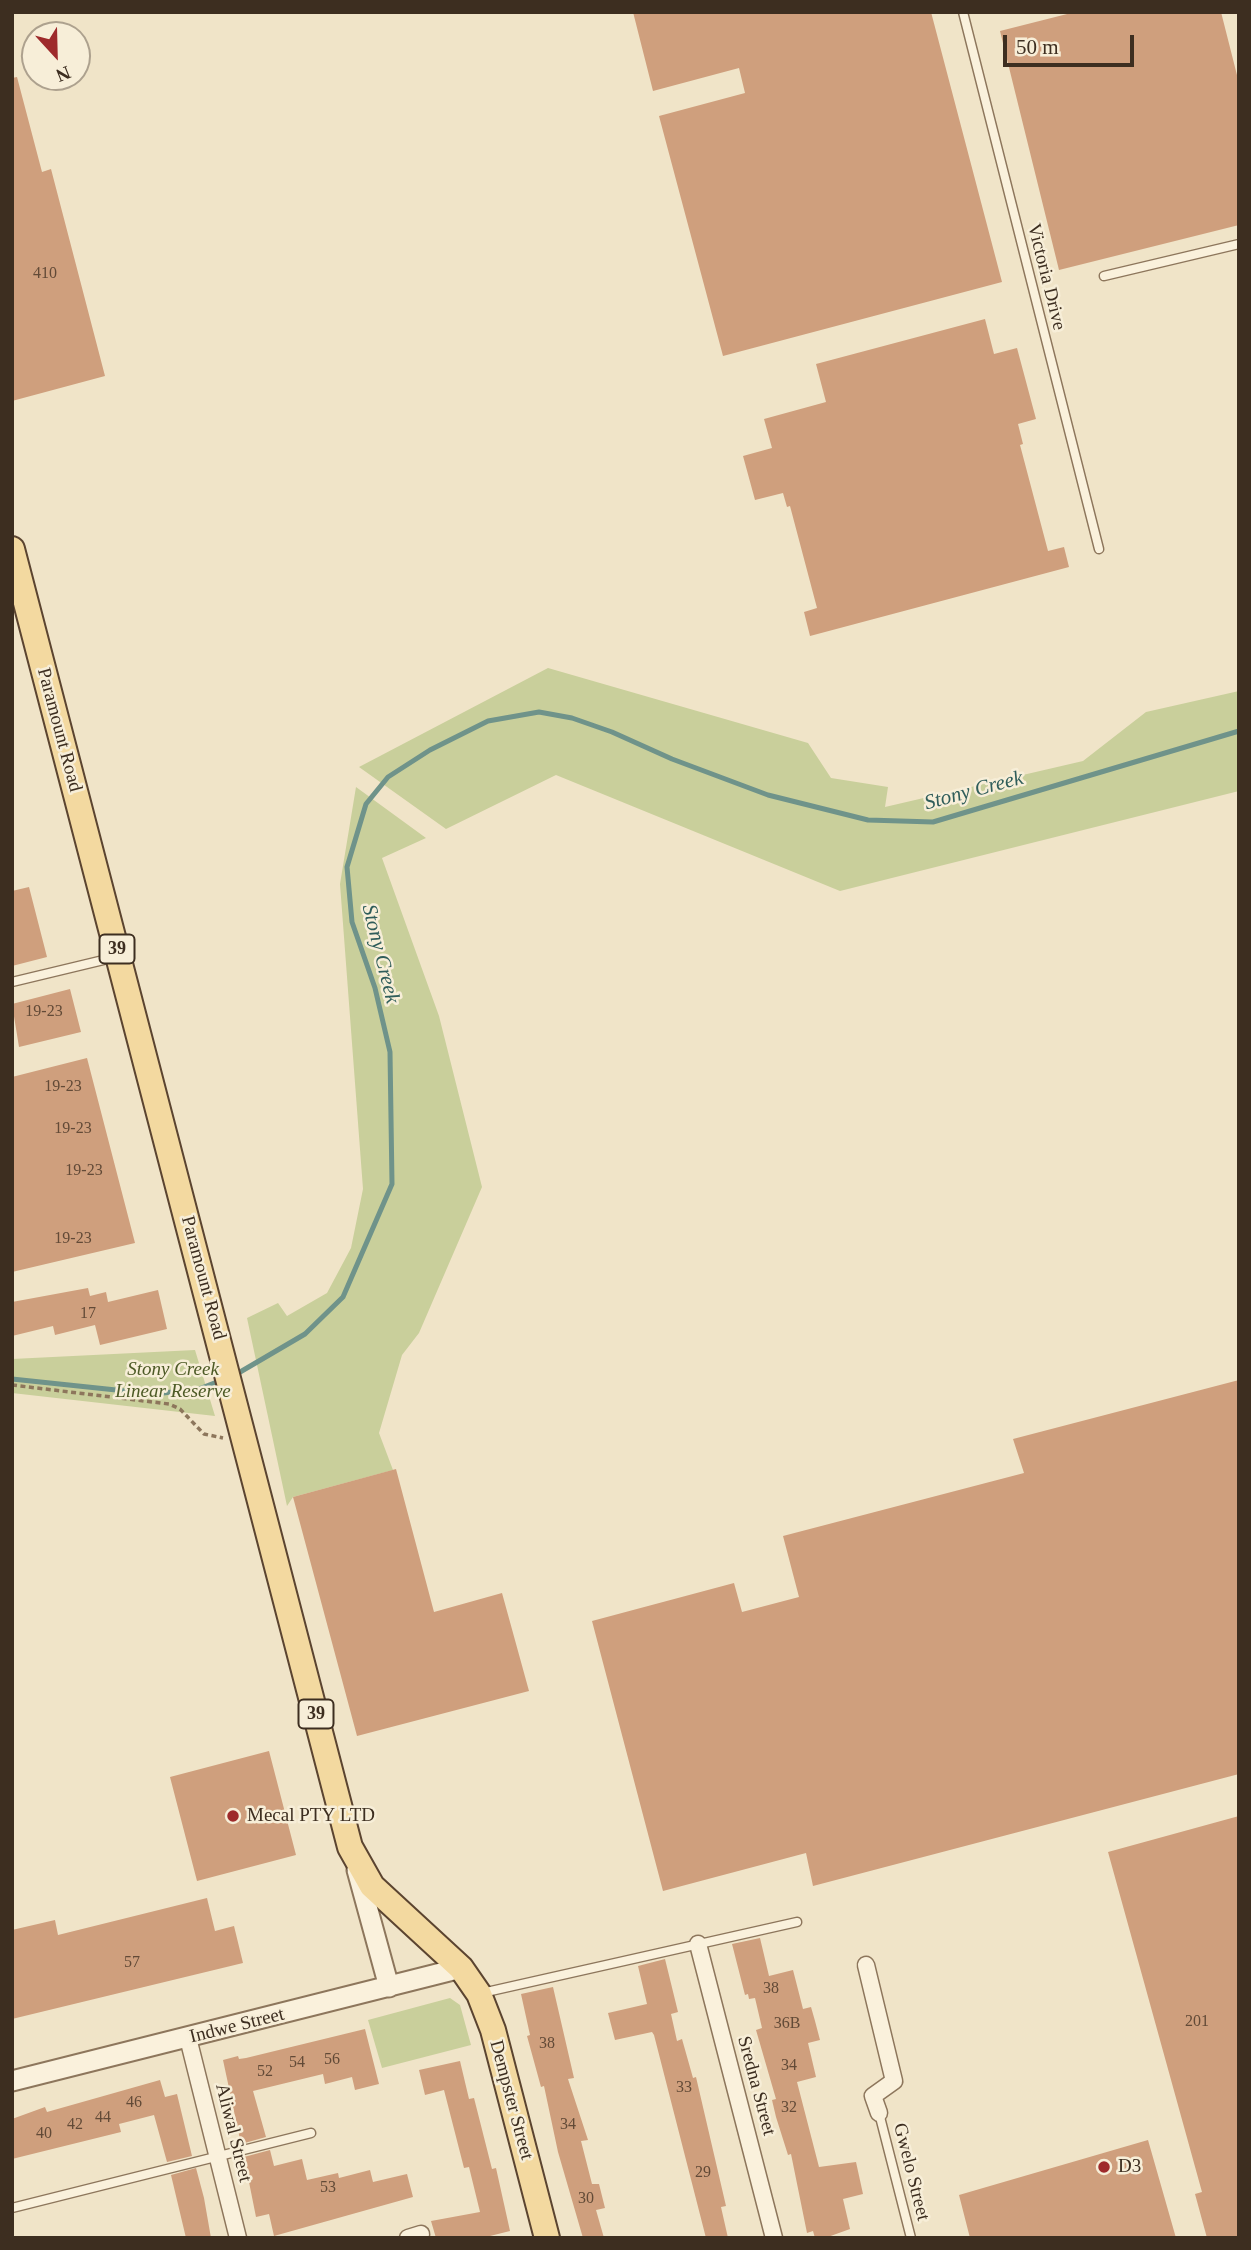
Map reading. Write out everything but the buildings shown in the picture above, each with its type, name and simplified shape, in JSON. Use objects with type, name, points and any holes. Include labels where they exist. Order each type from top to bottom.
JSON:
[{"type":"main road","name":"Paramount Road","points":[[12,549],[350,1846],[366,1879],[386,1902],[461,1968]]},
{"type":"main road","name":"Dempster Street","points":[[461,1968],[479,1994],[493,2030],[547,2238]]},
{"type":"street","points":[[350,1846],[389,1987]]},
{"type":"street","name":"Sredna Street","points":[[698,1944],[774,2238]]},
{"type":"street","points":[[866,1965],[894,2081],[873,2096],[879,2113]]},
{"type":"street","name":"Indwe Street","points":[[12,2081],[461,1968]]},
{"type":"street","name":"Aliwal Street","points":[[188,2038],[238,2238]]},
{"type":"lane","name":"Victoria Drive","points":[[963,12],[1099,549]]},
{"type":"lane","points":[[1104,276],[1239,244]]},
{"type":"lane","points":[[12,982],[119,956]]},
{"type":"lane","points":[[479,1994],[797,1922]]},
{"type":"lane","name":"Gwelo Street","points":[[879,2113],[911,2238]]},
{"type":"lane","points":[[12,2208],[311,2133]]},
{"type":"path","points":[[12,1385],[169,1404],[180,1409],[204,1434],[214,1438]]},
{"type":"green space","points":[[548,668],[808,743],[831,778],[888,787],[885,807],[1083,761],[1146,712],[1239,691],[1239,791],[840,891],[556,775],[446,829],[359,767]]},
{"type":"green space","points":[[356,787],[426,838],[382,858],[439,1016],[482,1187],[419,1333],[402,1355],[379,1433],[393,1470],[293,1497],[287,1506],[247,1318],[278,1303],[287,1316],[327,1293],[351,1248],[363,1189],[340,884]]},
{"type":"green space","name":"Stony Creek Linear Reserve","points":[[195,1350],[215,1416],[12,1393],[12,1359]]},
{"type":"green space","points":[[450,1998],[460,2005],[471,2045],[382,2068],[368,2020]]},
{"type":"waterway","name":"Stony Creek","points":[[235,1375],[305,1334],[343,1297],[392,1184],[390,1052],[375,988],[352,922],[347,867],[366,804],[388,777],[430,750],[488,721],[539,712],[572,718],[612,732],[672,759],[768,795],[868,820],[933,822],[1239,731]]},
{"type":"waterway","name":"Stony Creek","points":[[12,1379],[154,1394],[199,1389],[222,1380]]},
{"type":"place","name":"Mecal PTY LTD","points":[[233,1816]]},
{"type":"place","name":"D3","points":[[1104,2167]]}]
